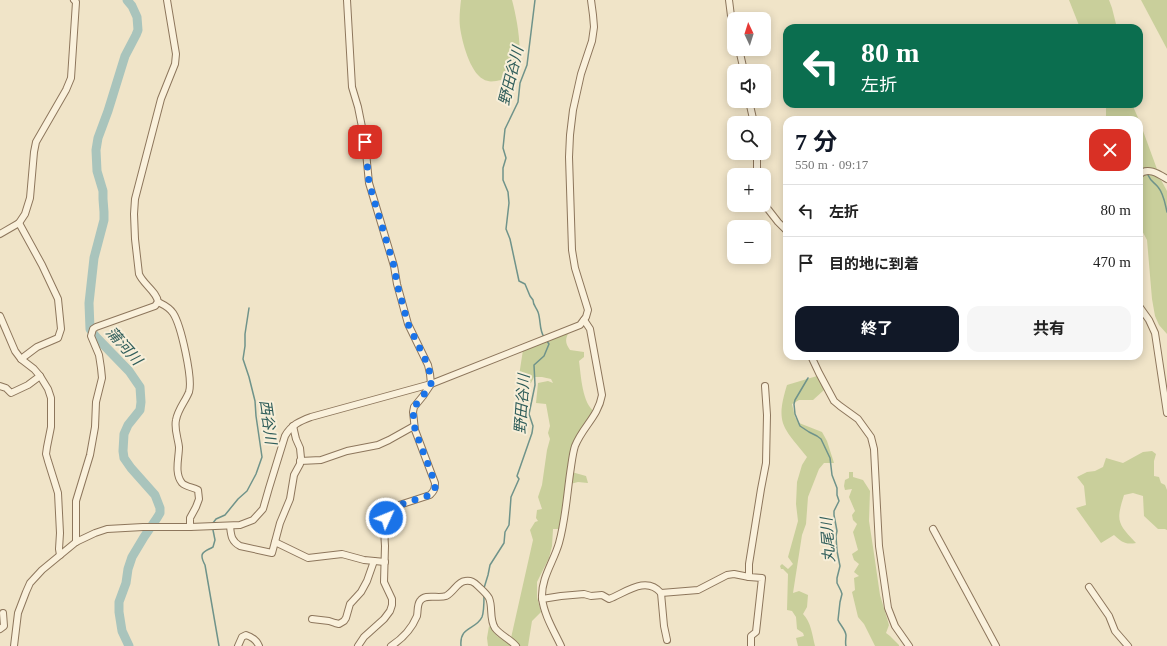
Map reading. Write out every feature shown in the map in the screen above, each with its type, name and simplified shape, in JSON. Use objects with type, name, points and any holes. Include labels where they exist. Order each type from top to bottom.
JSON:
[{"type":"street","points":[[0,234],[19,223],[24,214],[30,198],[36,142],[66,90],[71,78],[76,2],[74,0]]},
{"type":"street","points":[[76,542],[76,501],[90,455],[95,427],[96,402],[102,378],[102,368],[99,355],[91,336],[93,329],[155,306],[158,302],[158,297],[141,279],[139,274],[134,214],[135,199],[161,99],[175,64],[176,54],[167,0]]},
{"type":"street","points":[[347,0],[352,87],[364,135],[369,183],[394,266],[397,284],[408,324],[428,365],[430,374],[431,384],[414,407],[413,412],[414,426],[434,479],[435,489],[430,495],[393,507],[387,513],[384,530],[384,582],[392,599],[392,605],[390,611],[384,619],[364,637],[358,646]]},
{"type":"street","points":[[14,646],[18,613],[30,584],[42,570],[76,542],[107,529],[230,526],[240,525],[253,520],[263,509],[268,488],[285,436],[288,430],[301,421],[310,417],[431,384],[580,325],[587,313],[587,306],[575,268],[572,250],[569,157],[573,110],[581,74],[592,41],[594,21],[591,0]]},
{"type":"street","points":[[729,0],[730,12]]},
{"type":"street","points":[[1143,172],[1146,170],[1152,171],[1167,179]]},
{"type":"street","points":[[770,212],[783,227]]},
{"type":"street","points":[[19,223],[42,264],[58,299],[61,329],[58,338],[37,347],[21,359]]},
{"type":"street","points":[[158,302],[170,308],[174,314],[180,330],[190,375],[189,392],[176,421],[176,437],[179,447],[177,468],[179,479],[183,484],[198,490],[199,499],[190,518],[190,527]]},
{"type":"street","points":[[1143,312],[1155,333],[1167,412]]},
{"type":"street","points":[[0,316],[15,351],[21,359],[34,369],[40,376],[48,389],[51,398],[51,426],[46,454],[58,493],[60,555]]},
{"type":"street","points":[[561,646],[545,610],[542,598],[543,584],[559,543],[564,520],[574,448],[584,429],[596,414],[602,395],[590,329],[584,320]]},
{"type":"street","points":[[813,360],[834,401],[858,419],[871,437],[874,449],[879,546],[888,608],[895,626],[909,646]]},
{"type":"street","points":[[0,386],[6,388],[11,393],[28,385],[40,376]]},
{"type":"street","points":[[749,577],[750,557],[766,463],[767,415],[765,386]]},
{"type":"street","points":[[230,526],[235,544],[272,553],[290,499],[294,474],[300,462],[301,452],[293,426]]},
{"type":"street","points":[[300,462],[321,460],[347,451],[378,445],[414,426]]},
{"type":"street","points":[[933,529],[996,646]]},
{"type":"street","points":[[275,542],[308,558],[342,554],[364,560],[385,562]]},
{"type":"street","points":[[312,619],[339,624],[344,621],[350,604],[361,592],[367,582],[374,561]]},
{"type":"street","points":[[661,593],[698,590],[727,575],[734,574],[762,578],[756,632],[751,636],[751,646]]},
{"type":"street","points":[[391,646],[396,643],[411,626],[417,614],[420,601],[423,598],[428,596],[439,597],[447,595],[464,581],[475,582],[486,594],[490,603],[491,619],[495,628],[516,646]]},
{"type":"street","points":[[542,598],[584,594],[591,596],[602,595],[609,599],[635,587],[646,585],[655,587],[661,593],[664,626],[667,640]]},
{"type":"street","points":[[1089,587],[1109,616],[1115,631],[1128,646]]},
{"type":"street","points":[[3,612],[2,627],[16,626]]},
{"type":"street","points":[[238,646],[242,637],[246,635],[258,642],[259,646]]},
{"type":"green space","points":[[461,0],[512,0],[518,26],[520,46],[518,65],[515,74],[512,77],[508,79],[488,81],[483,79],[474,70],[467,56],[461,33]]},
{"type":"green space","points":[[1069,0],[1109,0],[1116,24],[1078,24]]},
{"type":"green space","points":[[1141,0],[1167,0],[1167,49]]},
{"type":"green space","points":[[1106,108],[1134,108],[1137,116],[1106,116]]},
{"type":"green space","points":[[1143,131],[1161,180],[1167,191],[1167,334],[1159,325],[1155,316],[1152,299],[1147,240],[1143,232]]},
{"type":"green space","points":[[569,332],[566,341],[570,350],[584,352],[584,357],[579,361],[583,389],[587,403],[595,412],[581,429],[572,449],[568,471],[586,476],[588,483],[578,482],[566,485],[560,529],[553,529],[552,546],[549,558],[537,582],[537,597],[541,612],[532,621],[528,646],[488,646],[487,638],[489,626],[497,636],[507,643],[511,638],[533,540],[530,530],[535,522],[538,521],[536,518],[537,510],[542,509],[538,497],[542,485],[550,439],[548,433],[550,426],[546,404],[536,403],[538,383],[548,381],[553,383],[551,379],[534,377],[531,383],[526,384],[516,395],[523,350]]},
{"type":"green space","points":[[817,376],[824,390],[813,400],[799,400],[792,404],[795,417],[799,423],[822,432],[827,441],[834,463],[824,463],[819,469],[808,497],[806,524],[802,535],[793,593],[799,591],[808,595],[807,607],[803,614],[810,624],[815,646],[798,646],[796,638],[804,636],[803,633],[797,629],[796,617],[792,611],[787,610],[788,574],[781,569],[780,566],[782,564],[788,569],[793,564],[788,557],[798,521],[796,504],[797,482],[802,465],[807,457],[787,431],[782,417],[782,408],[787,385]]},
{"type":"green space","points":[[1152,451],[1156,454],[1154,461],[1154,476],[1159,477],[1161,483],[1165,485],[1167,490],[1167,530],[1158,529],[1144,516],[1143,496],[1133,493],[1124,495],[1119,516],[1125,531],[1136,543],[1129,544],[1114,535],[1101,543],[1076,508],[1086,505],[1084,486],[1077,477],[1103,467],[1106,458],[1123,463],[1143,452]]},
{"type":"green space","points":[[849,472],[853,472],[853,477],[863,480],[870,491],[869,521],[880,595],[889,625],[886,633],[899,646],[875,646],[864,624],[858,617],[852,592],[855,590],[854,578],[859,576],[854,572],[859,564],[854,560],[852,554],[858,550],[853,532],[857,524],[853,520],[852,515],[855,511],[849,497],[852,489],[845,490],[844,486],[845,480],[849,478]]},
{"type":"waterway","name":"蒲河川","points":[[127,0],[132,6],[137,17],[138,30],[125,56],[98,138],[96,150],[97,171],[103,191],[104,220],[94,258],[89,303],[90,329],[129,371],[140,387],[140,410],[128,425],[124,434],[124,458],[155,495],[160,508],[160,513],[132,557],[126,583],[119,602],[122,631],[129,646]]},
{"type":"waterway","name":"野田谷川","points":[[535,0],[527,65],[520,83],[518,102],[505,129],[503,148],[506,158],[503,168],[503,180],[508,192],[509,203],[506,229],[510,239],[519,281],[525,284],[533,300],[540,318],[541,331],[544,337]]},
{"type":"waterway","points":[[1148,175],[1162,193],[1167,212]]},
{"type":"waterway","name":"西谷川","points":[[213,523],[216,519],[225,515],[238,499],[247,491],[256,474],[262,457],[255,401],[243,359],[249,308]]},
{"type":"waterway","name":"野田谷川","points":[[484,588],[490,565],[504,543],[505,532],[509,525],[511,497],[519,479],[517,476],[532,433],[533,426],[529,414],[535,385],[534,365],[544,356],[549,344],[546,340]]},
{"type":"waterway","name":"丸尾川","points":[[808,378],[795,400],[795,414],[800,426],[821,439],[830,458],[832,475],[837,488],[839,501],[834,511],[837,531],[837,551],[840,566],[837,583],[842,594],[838,620],[846,635],[846,646]]},
{"type":"waterway","name":"西谷川","points":[[213,530],[215,540],[213,547],[205,551],[202,557],[205,565],[219,646]]},
{"type":"waterway","name":"野田谷川","points":[[461,646],[461,640],[465,631],[476,624],[482,617],[484,610],[484,595]]},
{"type":"route","points":[[365,142],[369,183],[394,266],[397,284],[408,324],[428,365],[431,384],[414,407],[413,412],[415,430],[434,479],[435,489],[430,495],[393,507],[387,513],[386,518]]}]
